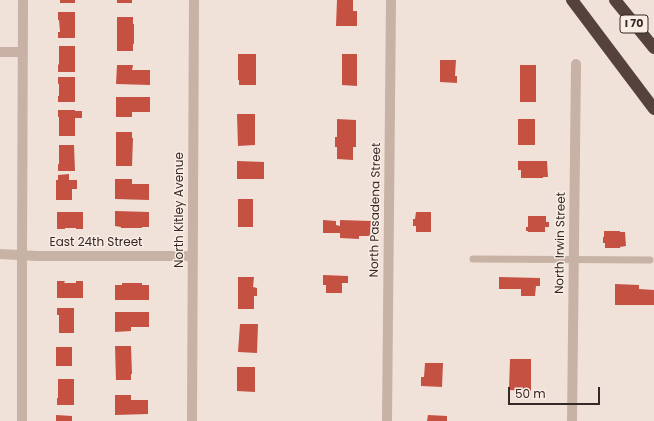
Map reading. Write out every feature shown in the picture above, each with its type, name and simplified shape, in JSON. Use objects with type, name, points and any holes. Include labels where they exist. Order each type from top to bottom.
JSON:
[{"type":"highway","points":[[572,0],[654,109]]},
{"type":"highway","name":"I 70","points":[[615,0],[654,48]]},
{"type":"street","points":[[22,421],[23,0]]},
{"type":"street","name":"North Kitley Avenue","points":[[192,421],[194,0]]},
{"type":"street","name":"North Pasadena Street","points":[[387,421],[391,0]]},
{"type":"street","points":[[0,52],[23,52]]},
{"type":"street","name":"North Irwin Street","points":[[572,421],[576,64]]},
{"type":"street","name":"East 24th Street","points":[[0,254],[37,256],[193,256]]},
{"type":"lane","points":[[473,259],[650,260]]},
{"type":"building","points":[[60,0],[75,0],[75,3],[60,3]]},
{"type":"building","points":[[117,0],[132,0],[132,3],[117,3]]},
{"type":"building","points":[[337,0],[353,0],[353,11],[357,11],[357,26],[336,26]]},
{"type":"building","points":[[58,12],[75,12],[75,38],[58,38],[58,32],[60,32]]},
{"type":"building","points":[[117,17],[133,17],[133,51],[117,51]]},
{"type":"building","points":[[59,46],[75,46],[75,72],[58,72]]},
{"type":"building","points":[[238,54],[256,54],[256,85],[239,85]]},
{"type":"building","points":[[342,54],[357,54],[357,86],[342,85]]},
{"type":"building","points":[[440,60],[456,60],[455,76],[457,76],[457,83],[440,82]]},
{"type":"building","points":[[117,65],[133,65],[132,70],[150,70],[150,85],[116,84]]},
{"type":"building","points":[[520,65],[536,65],[536,102],[520,102]]},
{"type":"building","points":[[58,77],[75,77],[75,102],[58,102]]},
{"type":"building","points":[[116,97],[150,97],[150,112],[132,112],[132,117],[116,117]]},
{"type":"building","points":[[58,110],[82,111],[82,118],[75,118],[75,136],[59,136]]},
{"type":"building","points":[[237,114],[255,114],[255,145],[238,146]]},
{"type":"building","points":[[337,119],[356,120],[356,147],[353,147],[353,160],[337,159],[335,137],[337,137]]},
{"type":"building","points":[[518,119],[535,119],[535,145],[518,145]]},
{"type":"building","points":[[116,132],[132,132],[132,166],[116,166]]},
{"type":"building","points":[[59,145],[74,145],[75,171],[58,171]]},
{"type":"building","points":[[237,161],[264,162],[264,179],[237,179]]},
{"type":"building","points":[[518,161],[547,161],[548,177],[521,178],[521,170],[518,170]]},
{"type":"building","points":[[69,174],[69,180],[77,180],[77,189],[72,189],[72,200],[56,200],[56,180],[58,180],[58,175]]},
{"type":"building","points":[[115,179],[132,179],[132,184],[149,184],[149,200],[115,199]]},
{"type":"building","points":[[238,199],[253,199],[253,227],[238,227]]},
{"type":"building","points":[[115,211],[149,212],[149,227],[121,228],[115,226]]},
{"type":"building","points":[[57,212],[83,212],[83,229],[57,229]]},
{"type":"building","points":[[416,212],[431,212],[431,232],[416,232],[416,226],[413,226],[413,219],[415,219]]},
{"type":"building","points":[[528,216],[546,216],[546,222],[549,222],[549,227],[545,227],[545,232],[526,231],[526,227],[528,227]]},
{"type":"building","points":[[323,220],[336,221],[336,225],[340,226],[340,220],[371,221],[370,236],[359,236],[359,239],[340,238],[340,233],[323,233]]},
{"type":"building","points":[[604,231],[625,232],[626,246],[620,248],[605,248],[605,243],[603,243]]},
{"type":"building","points":[[323,275],[348,276],[348,283],[342,283],[342,293],[326,293],[326,285],[323,285]]},
{"type":"building","points":[[238,277],[254,277],[253,287],[257,288],[257,296],[254,296],[254,309],[238,309]]},
{"type":"building","points":[[499,277],[540,278],[540,286],[536,286],[535,296],[521,296],[521,289],[499,289]]},
{"type":"building","points":[[57,281],[65,281],[64,283],[76,283],[76,281],[83,281],[83,298],[57,298]]},
{"type":"building","points":[[122,283],[142,283],[142,285],[149,285],[149,300],[115,300],[115,285],[122,285]]},
{"type":"building","points":[[615,284],[639,285],[639,289],[654,290],[654,305],[615,305]]},
{"type":"building","points":[[57,308],[74,308],[74,333],[59,333],[59,315],[57,315]]},
{"type":"building","points":[[115,312],[149,312],[149,327],[131,327],[131,331],[115,332]]},
{"type":"building","points":[[240,324],[258,324],[257,353],[238,352]]},
{"type":"building","points":[[115,346],[131,346],[131,380],[116,380]]},
{"type":"building","points":[[56,347],[72,347],[72,366],[56,366]]},
{"type":"building","points":[[510,359],[531,359],[531,391],[509,390]]},
{"type":"building","points":[[425,363],[443,363],[442,387],[421,386],[421,377],[424,377]]},
{"type":"building","points":[[237,367],[255,367],[255,392],[237,391]]},
{"type":"building","points":[[58,379],[74,379],[74,405],[57,405]]},
{"type":"building","points":[[115,395],[131,395],[131,400],[148,400],[148,414],[115,415]]},
{"type":"building","points":[[56,415],[72,416],[72,421],[56,421]]},
{"type":"building","points":[[428,415],[447,416],[447,421],[427,421]]}]
